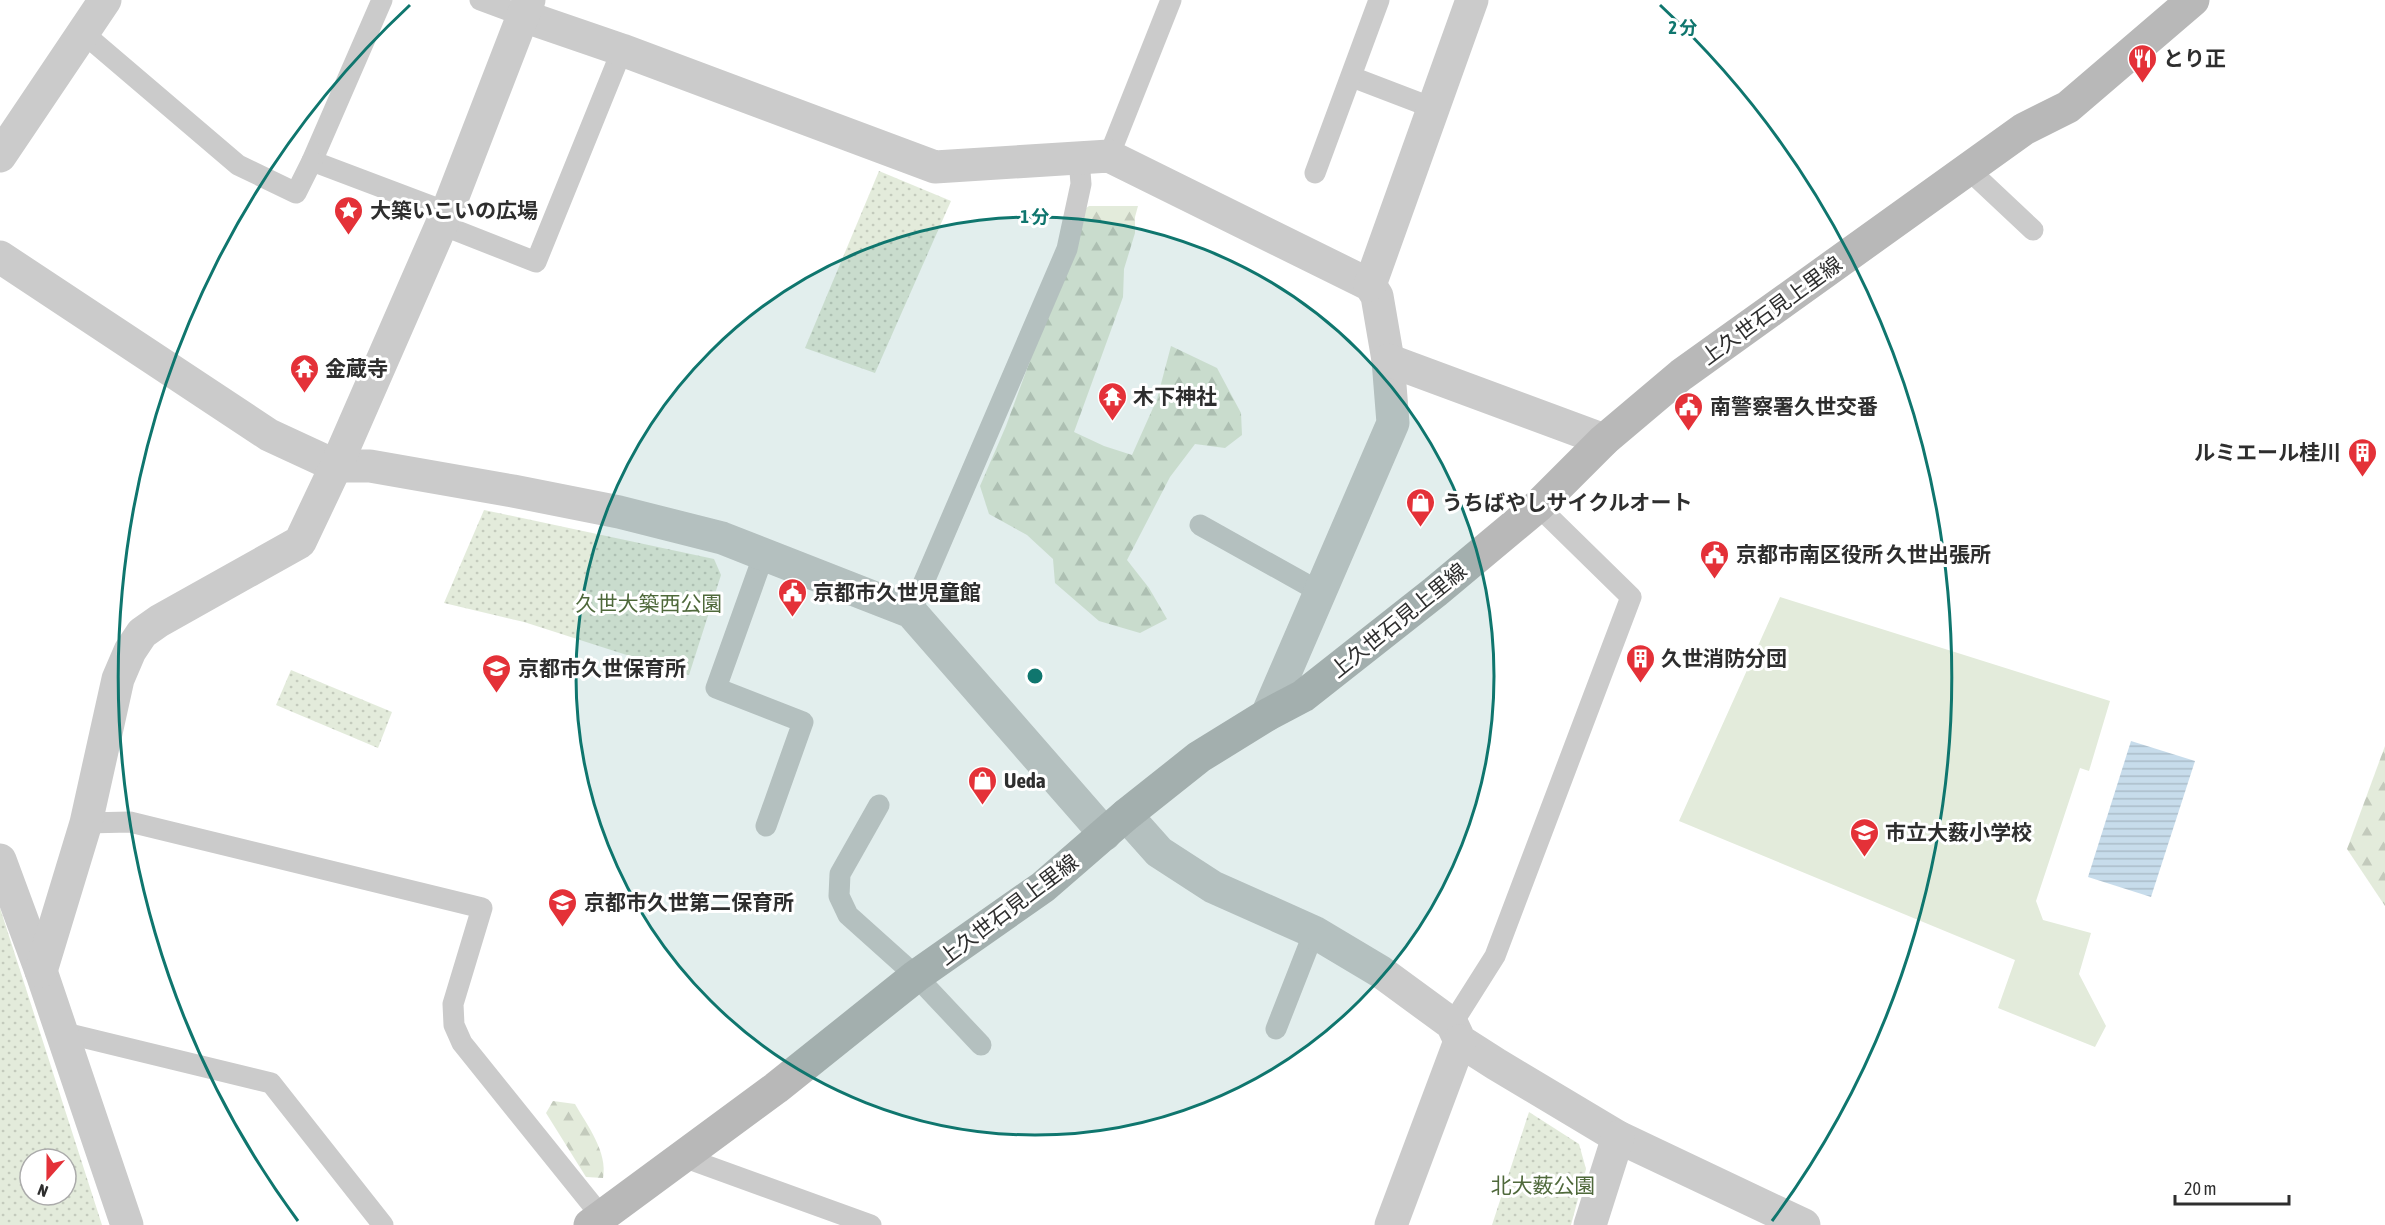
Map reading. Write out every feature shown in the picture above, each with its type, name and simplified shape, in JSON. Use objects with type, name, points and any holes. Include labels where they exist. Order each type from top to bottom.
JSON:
[{"type":"main road","name":"上久世石見上里線","points":[[596,1221],[776,1088],[916,976],[1043,887],[1199,757],[1267,715],[1303,696],[1435,592],[1538,506],[1604,441],[1681,375],[2024,129],[2068,107],[2193,0]]},
{"type":"street","points":[[1370,285],[1472,0]]},
{"type":"street","points":[[41,971],[86,823],[118,679],[130,651],[142,633],[159,621],[300,542],[445,219],[526,8],[622,50],[935,167],[1094,158],[1370,285],[1377,296],[1389,360],[1393,423],[1267,715]]},
{"type":"street","points":[[0,156],[94,11]]},
{"type":"street","points":[[0,257],[269,435],[336,466],[370,465],[619,512],[722,538],[911,612],[1116,825],[1213,887],[1314,932],[1381,972],[1456,1032],[1618,1137],[1804,1225]]},
{"type":"street","points":[[1389,360],[1604,441]]},
{"type":"street","points":[[0,860],[41,971],[127,1225]]},
{"type":"street","points":[[1390,1225],[1456,1032]]},
{"type":"street","points":[[1590,1225],[1618,1137]]},
{"type":"lane","points":[[94,11],[238,165],[296,193],[382,0]]},
{"type":"lane","points":[[480,0],[526,8]]},
{"type":"lane","points":[[911,612],[1067,249],[1081,184],[1171,0]]},
{"type":"lane","points":[[1315,173],[1379,0]]},
{"type":"lane","points":[[312,161],[536,262],[622,50]]},
{"type":"lane","points":[[1352,77],[1433,108]]},
{"type":"lane","points":[[1968,169],[2033,230]]},
{"type":"lane","points":[[1456,1032],[1495,956],[1631,597],[1538,506]]},
{"type":"lane","points":[[1200,525],[1320,592]]},
{"type":"lane","points":[[764,554],[716,688],[803,722],[766,826]]},
{"type":"lane","points":[[879,805],[840,874],[839,896],[848,915],[916,976],[981,1045]]},
{"type":"lane","points":[[86,823],[130,822],[482,908],[453,1004],[453,1025],[462,1043],[596,1221]]},
{"type":"lane","points":[[1276,1029],[1314,932]]},
{"type":"lane","points":[[61,1032],[271,1083],[383,1225]]},
{"type":"lane","points":[[683,1157],[871,1225]]},
{"type":"green space","points":[[879,171],[951,201],[875,373],[805,348]]},
{"type":"green space","points":[[1089,206],[1138,206],[1135,233],[1124,269],[1123,297],[1074,432],[1104,446],[1132,455],[1157,399],[1171,346],[1217,368],[1241,413],[1242,435],[1225,448],[1195,444],[1170,477],[1127,560],[1149,588],[1167,619],[1140,633],[1099,621],[1055,583],[1053,559],[1027,535],[989,514],[980,486],[1006,426],[1086,208]]},
{"type":"green space","name":"久世大築西公園","points":[[484,510],[714,559],[721,575],[689,675],[524,622],[444,603]]},
{"type":"green space","points":[[1780,597],[2110,701],[2089,771],[2080,768],[2036,901],[2043,920],[2091,933],[2079,974],[2106,1026],[2095,1047],[1998,1008],[2015,960],[1679,821]]},
{"type":"green space","points":[[291,670],[392,712],[378,748],[276,705]]},
{"type":"green space","points":[[2385,746],[2385,906],[2347,849]]},
{"type":"green space","points":[[0,908],[77,1147],[18,1147],[18,1207],[78,1207],[78,1150],[102,1225],[0,1225]]},
{"type":"green space","points":[[553,1101],[575,1104],[600,1149],[604,1168],[603,1178],[586,1177],[546,1113]]},
{"type":"green space","name":"北大薮公園","points":[[1529,1112],[1579,1144],[1586,1169],[1571,1225],[1492,1225]]},
{"type":"water","points":[[2131,741],[2195,761],[2151,897],[2088,877]]},
{"type":"place","name":"とり正","points":[[2142,84]]},
{"type":"place","name":"大築いこいの広場","points":[[349,236]]},
{"type":"place","name":"金蔵寺","points":[[304,394]]},
{"type":"place","name":"木下神社","points":[[1112,422]]},
{"type":"place","name":"南警察署久世交番","points":[[1689,432]]},
{"type":"place","name":"ルミエール桂川","points":[[2362,478]]},
{"type":"place","name":"うちばやしサイクルオート","points":[[1421,528]]},
{"type":"place","name":"京都市南区役所 久世出張所","points":[[1715,580]]},
{"type":"place","name":"京都市久世児童館","points":[[792,618]]},
{"type":"place","name":"久世消防分団","points":[[1640,684]]},
{"type":"place","name":"京都市久世保育所","points":[[497,694]]},
{"type":"place","name":"Ueda","points":[[983,806]]},
{"type":"place","name":"市立大薮小学校","points":[[1864,858]]},
{"type":"place","name":"京都市久世第二保育所","points":[[563,928]]}]
